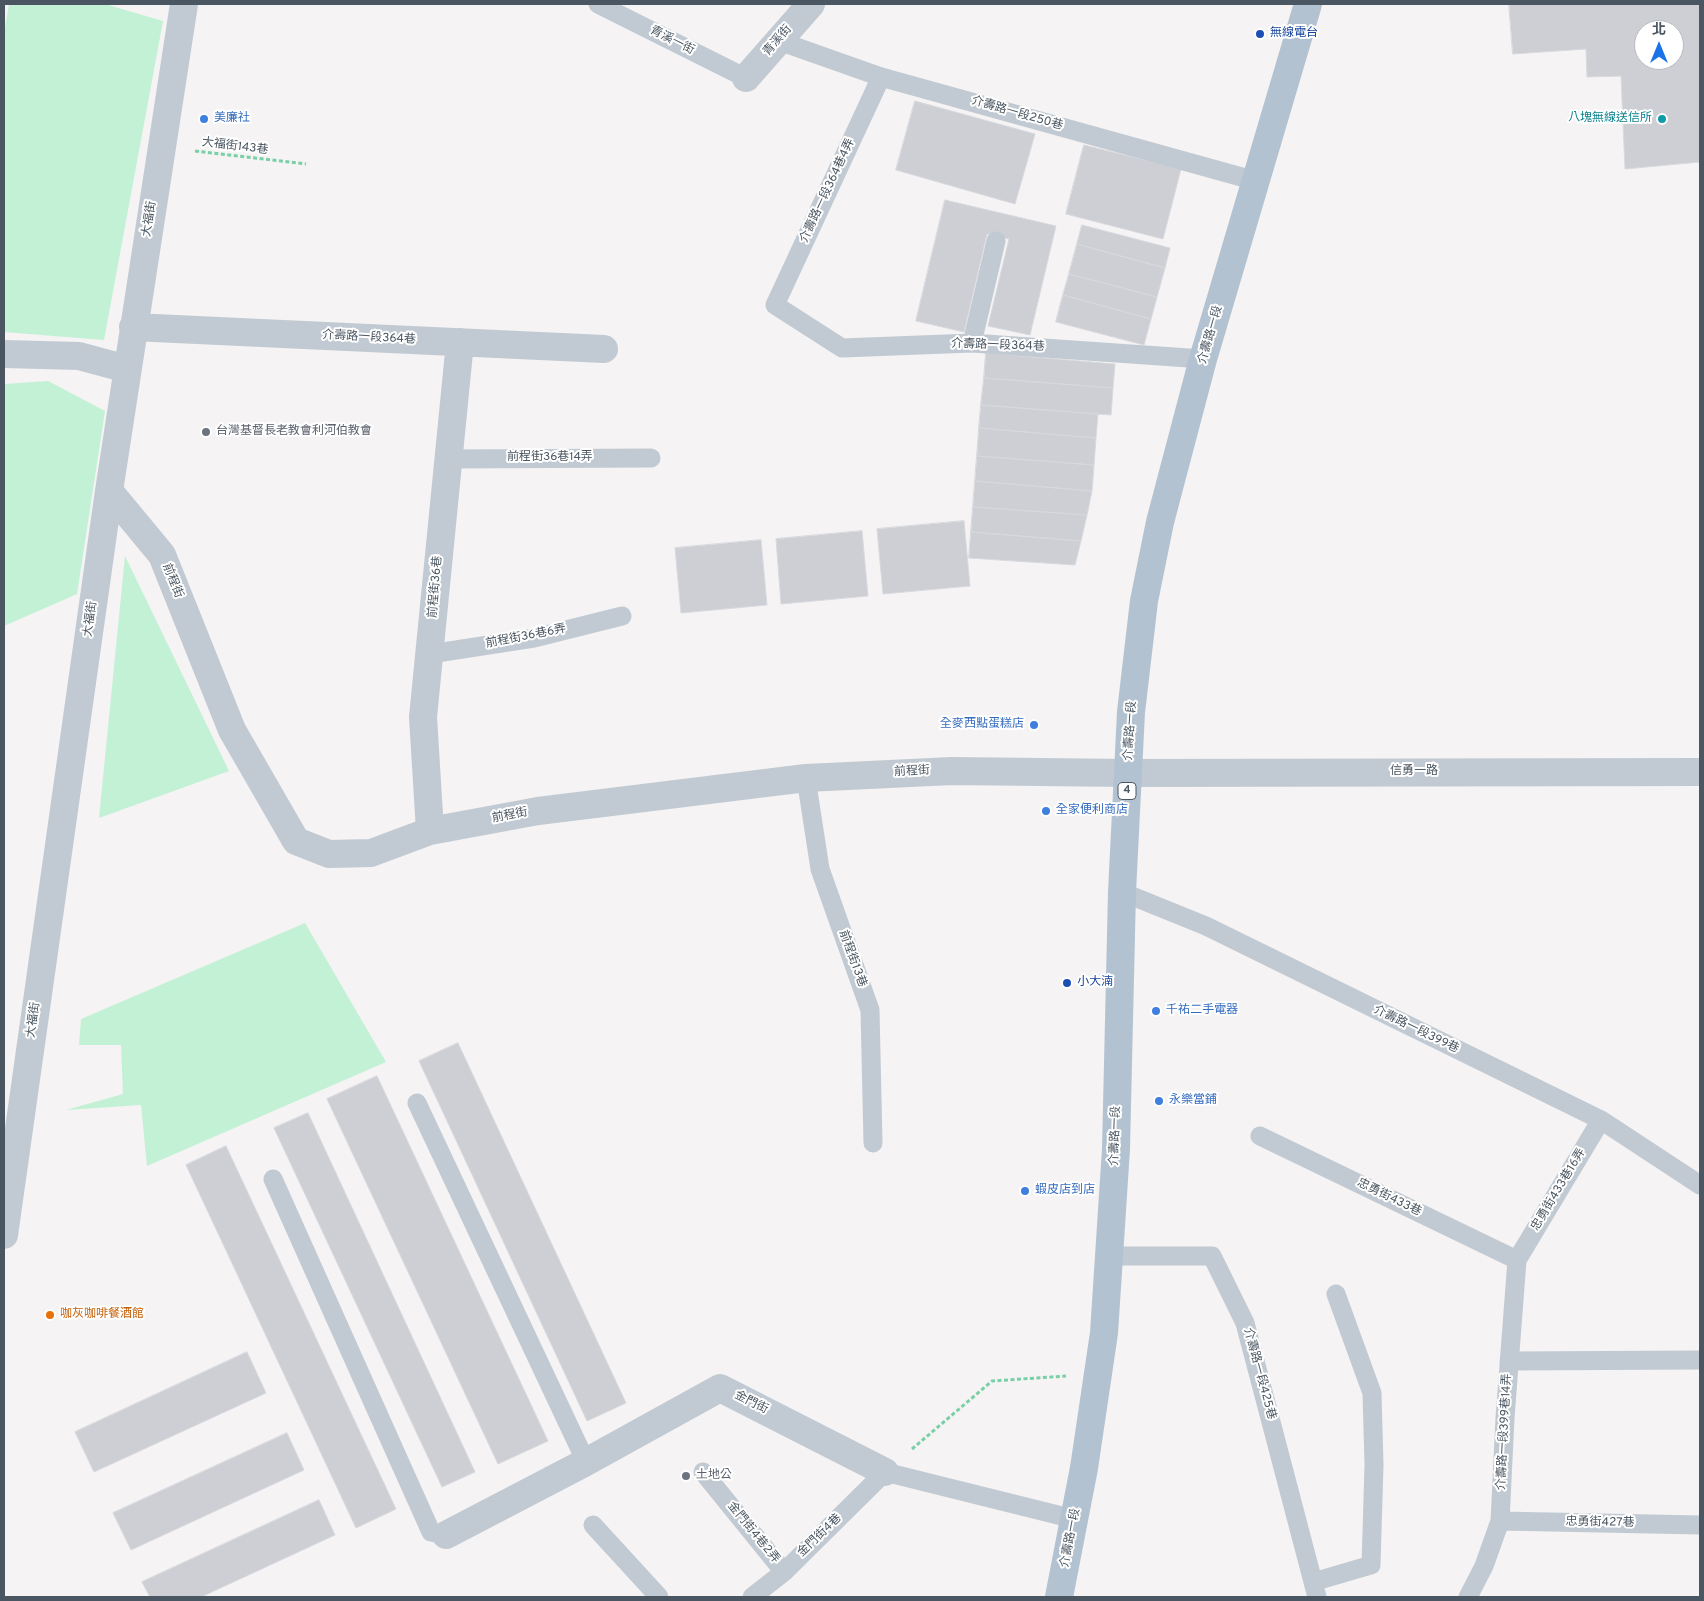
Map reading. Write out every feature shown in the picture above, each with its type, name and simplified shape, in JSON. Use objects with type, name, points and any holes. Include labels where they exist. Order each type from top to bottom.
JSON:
[{"type":"main road","name":"介壽路一段","points":[[1059,1597],[1084,1468],[1104,1333],[1116,1149],[1122,892],[1131,712],[1144,601],[1160,522],[1203,359],[1308,4]]},
{"type":"street","name":"大福街","points":[[4,1235],[109,491],[184,4]]},
{"type":"street","name":"青溪街","points":[[746,78],[811,4]]},
{"type":"street","name":"介壽路一段364巷","points":[[133,327],[604,349]]},
{"type":"street","name":"前程街36巷","points":[[430,831],[423,717],[460,342]]},
{"type":"street","points":[[4,354],[79,356],[127,369]]},
{"type":"street","name":"前程街","points":[[109,491],[162,555],[232,730],[296,840],[329,854],[371,854],[430,831],[538,811],[806,778],[952,770],[1128,773]]},
{"type":"street","name":"信勇一路","points":[[1128,773],[1700,772]]},
{"type":"street","name":"金門街","points":[[446,1535],[586,1462],[720,1388],[886,1472]]},
{"type":"lane","name":"青溪一街","points":[[598,4],[746,78]]},
{"type":"lane","name":"介壽路一段250巷","points":[[779,41],[881,76],[1256,181]]},
{"type":"lane","name":"介壽路一段364巷4弄","points":[[775,305],[881,76]]},
{"type":"lane","points":[[972,343],[996,241]]},
{"type":"lane","name":"介壽路一段364巷","points":[[775,305],[842,348],[972,343],[1203,359]]},
{"type":"lane","name":"前程街36巷14弄","points":[[448,459],[651,458]]},
{"type":"lane","name":"前程街36巷6弄","points":[[430,654],[534,638],[622,616]]},
{"type":"lane","name":"前程街13巷","points":[[806,778],[820,869],[870,1010],[873,1143]]},
{"type":"lane","name":"介壽路一段399巷","points":[[1122,892],[1206,926],[1601,1120],[1700,1185]]},
{"type":"lane","points":[[417,1103],[586,1462]]},
{"type":"lane","name":"忠勇街433巷16弄","points":[[1517,1260],[1601,1120]]},
{"type":"lane","name":"忠勇街433巷","points":[[1260,1136],[1517,1260]]},
{"type":"lane","points":[[273,1179],[431,1532],[446,1535]]},
{"type":"lane","name":"介壽路一段425巷","points":[[1110,1256],[1212,1256],[1245,1323],[1315,1589]]},
{"type":"lane","name":"介壽路一段399巷14弄","points":[[1468,1597],[1484,1566],[1500,1521],[1505,1418],[1517,1260]]},
{"type":"lane","points":[[1315,1589],[1371,1564],[1374,1465],[1372,1393],[1336,1294]]},
{"type":"lane","points":[[1509,1361],[1700,1360]]},
{"type":"lane","name":"金門街4巷2弄","points":[[703,1472],[784,1572]]},
{"type":"lane","name":"金門街","points":[[886,1472],[1074,1519]]},
{"type":"lane","name":"金門街4巷","points":[[752,1597],[784,1572],[886,1472]]},
{"type":"lane","name":"忠勇街427巷","points":[[1500,1521],[1700,1525]]},
{"type":"lane","points":[[593,1524],[658,1597]]},
{"type":"path","name":"大福街143巷","points":[[162,146],[306,164]]},
{"type":"path","points":[[886,1472],[992,1381],[1098,1373]]},
{"type":"green space","points":[[9,4],[105,4],[163,21],[104,340],[4,332],[4,34]]},
{"type":"green space","points":[[48,381],[105,411],[77,594],[4,626],[4,384]]},
{"type":"green space","points":[[125,556],[229,771],[99,818]]},
{"type":"green space","points":[[305,923],[386,1062],[147,1166],[141,1105],[66,1110],[123,1094],[121,1045],[79,1045],[81,1019]]},
{"type":"building","name":"八塊無線送信所","points":[[1509,4],[1700,4],[1700,162],[1625,169],[1621,76],[1587,77],[1586,49],[1513,54]]},
{"type":"building","points":[[915,101],[1035,134],[1015,204],[896,170]]},
{"type":"building","points":[[1084,145],[1181,169],[1163,239],[1066,214]]},
{"type":"building","points":[[945,200],[1056,226],[1030,335],[988,326],[1009,239],[987,234],[964,332],[916,321]]},
{"type":"building","points":[[1082,225],[1170,248],[1165,268],[1077,244]]},
{"type":"building","points":[[1077,244],[1165,268],[1157,297],[1069,274]]},
{"type":"building","points":[[1069,274],[1157,297],[1151,319],[1063,295]]},
{"type":"building","points":[[1063,295],[1151,319],[1144,345],[1056,322]]},
{"type":"building","points":[[986,353],[1115,364],[1113,388],[984,378]]},
{"type":"building","points":[[984,378],[1113,388],[1111,415],[981,405]]},
{"type":"building","points":[[981,405],[1098,414],[1096,438],[979,428]]},
{"type":"building","points":[[979,428],[1096,438],[1094,465],[977,456]]},
{"type":"building","points":[[977,456],[1094,465],[1092,491],[975,481]]},
{"type":"building","points":[[975,481],[1092,491],[1087,515],[973,507]]},
{"type":"building","points":[[973,507],[1087,515],[1081,541],[971,532]]},
{"type":"building","points":[[964,521],[970,586],[883,594],[877,529]]},
{"type":"building","points":[[862,531],[868,596],[781,604],[776,539]]},
{"type":"building","points":[[971,532],[1081,541],[1075,565],[969,558]]},
{"type":"building","points":[[761,540],[767,605],[681,613],[675,548]]},
{"type":"building","points":[[458,1043],[626,1403],[587,1421],[419,1061]]},
{"type":"building","points":[[377,1076],[548,1441],[498,1464],[327,1099]]},
{"type":"building","points":[[308,1113],[475,1472],[442,1487],[274,1128]]},
{"type":"building","points":[[226,1146],[396,1509],[356,1528],[186,1165]]},
{"type":"building","points":[[247,1352],[266,1393],[94,1472],[75,1432]]},
{"type":"building","points":[[287,1433],[304,1470],[131,1550],[113,1513]]},
{"type":"building","points":[[319,1500],[335,1535],[201,1597],[150,1597],[142,1582]]},
{"type":"place","name":"無線電台","points":[[1260,34]]},
{"type":"place","name":"美廉社","points":[[204,119]]},
{"type":"place","name":"八塊無線送信所","points":[[1662,119]]},
{"type":"place","name":"台灣基督長老教會利河伯教會","points":[[206,432]]},
{"type":"place","name":"全麥西點蛋糕店","points":[[1034,725]]},
{"type":"place","name":"全家便利商店","points":[[1046,811]]},
{"type":"place","name":"小大湳","points":[[1067,983]]},
{"type":"place","name":"千祐二手電器","points":[[1156,1011]]},
{"type":"place","name":"永樂當鋪","points":[[1159,1101]]},
{"type":"place","name":"蝦皮店到店","points":[[1025,1191]]},
{"type":"place","name":"咖灰咖啡餐酒館","points":[[50,1315]]},
{"type":"place","name":"土地公","points":[[686,1476]]}]
